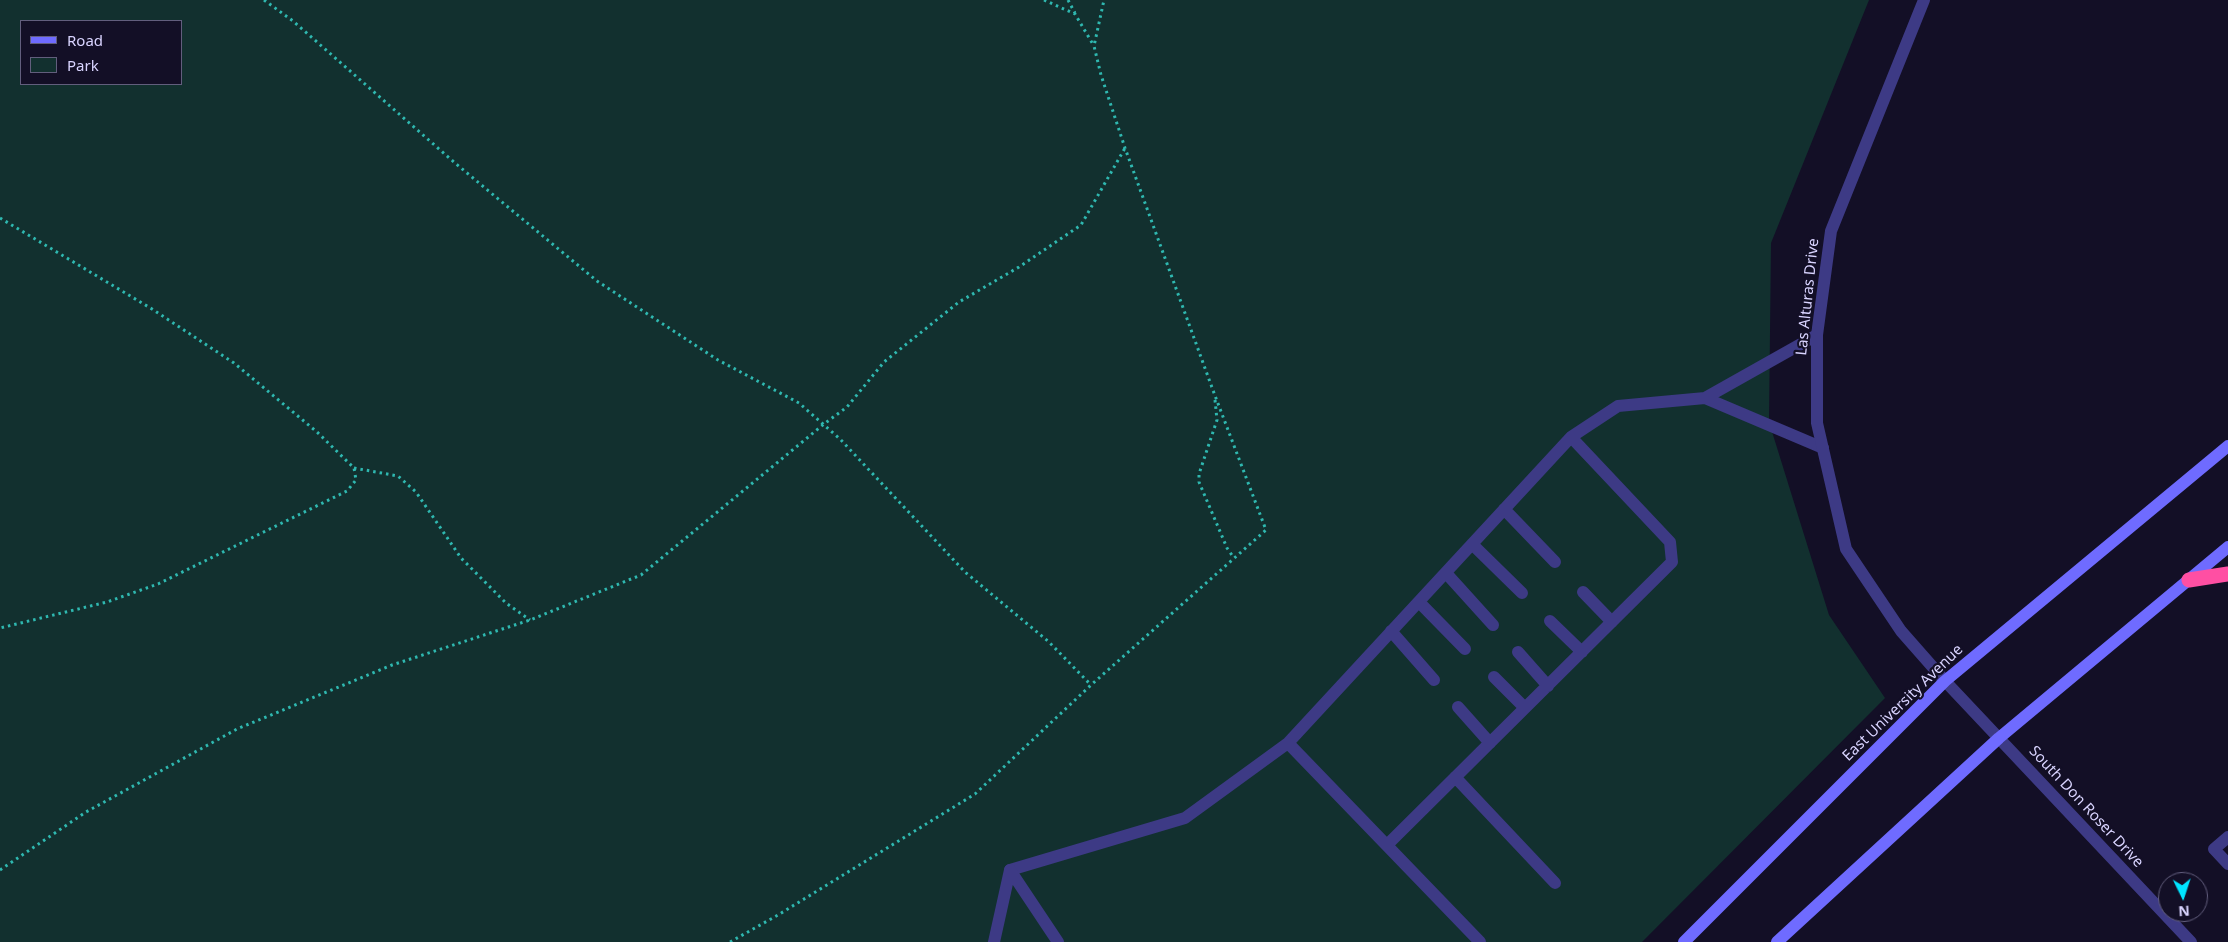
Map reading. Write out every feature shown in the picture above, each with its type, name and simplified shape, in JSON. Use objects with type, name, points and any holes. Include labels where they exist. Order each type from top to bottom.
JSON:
[{"type":"highway","points":[[2189,580],[2228,574]]},
{"type":"main road","name":"East University Avenue","points":[[1684,942],[1945,681],[2228,446]]},
{"type":"main road","points":[[1777,942],[1999,738],[2228,547]]},
{"type":"street","name":"Las Alturas Drive","points":[[1924,0],[1831,231],[1817,336],[1817,423],[1846,549],[1901,631],[1999,738]]},
{"type":"street","points":[[1010,870],[1185,818],[1288,743],[1571,437],[1618,406],[1705,398],[1817,336]]},
{"type":"street","points":[[1705,398],[1823,448]]},
{"type":"street","points":[[1387,845],[1672,562],[1670,542],[1571,437]]},
{"type":"street","points":[[1504,509],[1555,562]]},
{"type":"street","points":[[1472,544],[1522,593]]},
{"type":"street","points":[[1446,573],[1494,625]]},
{"type":"street","points":[[1583,592],[1612,622]]},
{"type":"street","points":[[1419,602],[1465,649]]},
{"type":"street","points":[[1550,621],[1582,652]]},
{"type":"street","points":[[1391,631],[1434,680]]},
{"type":"street","points":[[1518,652],[1548,686]]},
{"type":"street","points":[[1494,678],[1525,708]]},
{"type":"street","points":[[1458,707],[1490,743]]},
{"type":"street","name":"South Don Roser Drive","points":[[1999,738],[2191,942]]},
{"type":"street","points":[[1288,743],[1480,942]]},
{"type":"street","points":[[1455,777],[1555,883]]},
{"type":"street","points":[[2228,837],[2214,849],[2228,864]]},
{"type":"street","points":[[994,942],[1010,870]]},
{"type":"street","points":[[1010,870],[1058,942]]},
{"type":"path","points":[[264,0],[293,21],[448,157],[597,281],[718,360],[799,403],[824,424],[965,572],[1050,642],[1091,685]]},
{"type":"path","points":[[1044,0],[1076,14]]},
{"type":"path","points":[[730,942],[778,915],[975,794],[1091,685],[1266,530],[1125,148],[1101,76],[1094,46],[1068,0]]},
{"type":"path","points":[[1094,46],[1104,0]]},
{"type":"path","points":[[0,870],[86,812],[236,729],[392,665],[530,620],[641,575],[847,407],[884,362],[959,302],[1019,267],[1081,225],[1125,148]]},
{"type":"path","points":[[0,218],[152,309],[234,363],[317,432],[354,468],[398,476],[416,492],[461,558],[506,603],[530,620]]},
{"type":"path","points":[[1214,393],[1217,420],[1199,482],[1227,548],[1234,558]]},
{"type":"path","points":[[0,628],[107,602],[158,584],[347,492],[356,480],[354,468]]},
{"type":"green space","points":[[0,0],[1869,0],[1771,243],[1769,422],[1829,615],[1885,698],[1642,942],[0,942]]}]
